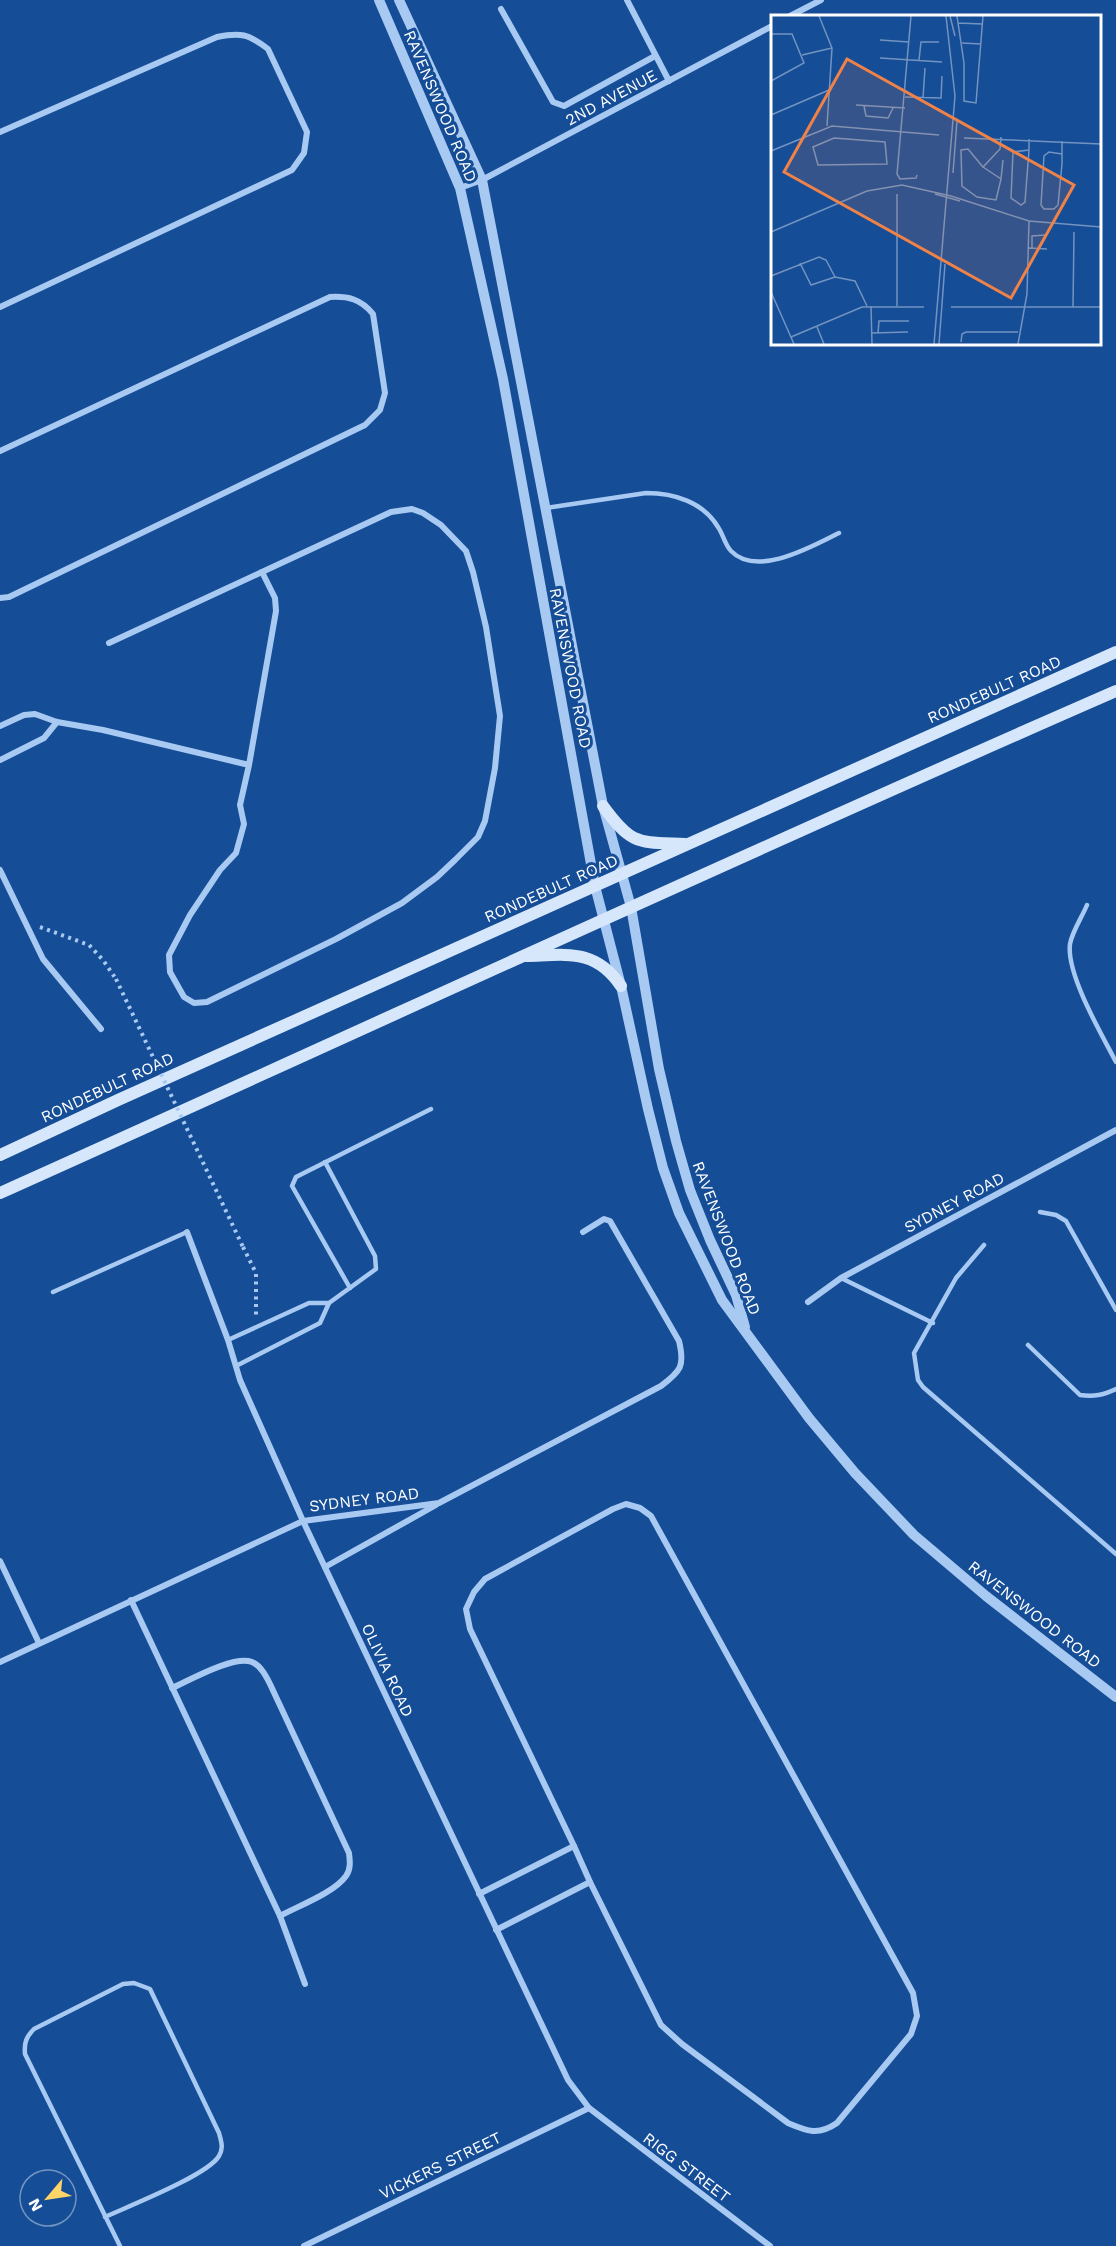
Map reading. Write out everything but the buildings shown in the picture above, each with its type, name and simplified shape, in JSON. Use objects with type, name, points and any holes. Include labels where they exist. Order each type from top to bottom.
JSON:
[{"type":"main road","name":"RONDEBULT ROAD","points":[[0,1155],[1116,652]]},
{"type":"main road","points":[[0,1193],[383,1021],[603,919],[1116,691]]},
{"type":"main road","points":[[603,806],[628,836],[642,842],[689,844]]},
{"type":"main road","points":[[519,957],[567,955],[589,958],[611,972],[621,986]]},
{"type":"street","name":"RAVENSWOOD ROAD","points":[[379,0],[460,188],[503,379],[595,886],[621,986],[648,1109],[663,1168],[675,1202],[722,1300],[809,1418],[855,1473],[914,1535],[986,1596],[1116,1697]]},
{"type":"street","name":"RAVENSWOOD ROAD","points":[[399,0],[482,180],[603,806],[631,907],[659,1069],[690,1190],[736,1295],[748,1336]]},
{"type":"street","points":[[627,0],[669,81]]},
{"type":"street","points":[[792,15],[821,0]]},
{"type":"street","points":[[501,9],[553,102],[558,105],[564,106],[655,56]]},
{"type":"street","name":"2ND AVENUE","points":[[460,188],[482,180],[771,27]]},
{"type":"street","points":[[0,132],[217,37],[231,33],[257,39],[268,49],[307,132],[304,153],[291,170],[0,307]]},
{"type":"street","points":[[0,451],[330,297],[342,296],[354,299],[365,304],[373,314],[385,393],[380,410],[365,425],[20,592],[0,598]]},
{"type":"street","points":[[527,511],[546,508]]},
{"type":"street","points":[[109,642],[391,512],[412,509],[423,513],[441,525],[466,551],[486,627],[500,716],[495,768],[485,821],[478,837],[437,877],[402,903],[363,925],[207,1002],[194,1003],[184,997],[170,972],[169,954],[190,915],[220,870],[236,853],[244,824],[240,805],[276,611],[275,598],[262,572]]},
{"type":"street","points":[[0,726],[24,715],[35,714],[57,722],[104,730],[249,765]]},
{"type":"street","points":[[0,760],[44,738],[57,722]]},
{"type":"street","points":[[0,870],[43,959],[101,1029]]},
{"type":"street","name":"SYDNEY ROAD","points":[[808,1302],[841,1278],[1116,1130]]},
{"type":"street","name":"SYDNEY ROAD","points":[[0,1662],[303,1521],[439,1503],[661,1386],[676,1375],[681,1367],[683,1356],[679,1341],[610,1221],[603,1219],[583,1232]]},
{"type":"street","name":"OLIVIA ROAD","points":[[187,1232],[228,1341],[240,1380],[303,1521],[568,2080],[589,2109]]},
{"type":"street","points":[[325,1567],[439,1503]]},
{"type":"street","points":[[626,1504],[640,1508],[651,1516],[913,1993],[917,2016],[911,2034],[837,2123],[826,2131],[807,2131],[788,2123],[661,2025],[590,1882],[470,1629],[466,1609],[474,1593],[485,1580],[612,1509],[626,1504]]},
{"type":"street","points":[[0,1561],[39,1643]]},
{"type":"street","points":[[131,1600],[279,1916],[305,1984]]},
{"type":"street","points":[[172,1688],[240,1660],[253,1662],[263,1671],[285,1716],[349,1853],[350,1862],[345,1877],[330,1890],[279,1916]]},
{"type":"street","points":[[479,1894],[574,1846]]},
{"type":"street","points":[[496,1930],[590,1882]]},
{"type":"street","name":"VICKERS STREET","points":[[308,2245],[589,2109]]},
{"type":"street","name":"RIGG STREET","points":[[589,2109],[770,2246]]},
{"type":"lane","points":[[546,508],[646,493],[676,496],[709,514],[731,551],[745,560],[767,561],[796,555],[839,533]]},
{"type":"lane","points":[[1087,905],[1070,944],[1074,972],[1098,1029],[1116,1062]]},
{"type":"lane","points":[[350,1288],[292,1186],[296,1177],[431,1109]]},
{"type":"lane","points":[[236,1366],[320,1323],[329,1303],[375,1269],[375,1256],[325,1162]]},
{"type":"lane","points":[[1040,1212],[1056,1215],[1066,1221],[1116,1310]]},
{"type":"lane","points":[[53,1292],[187,1232]]},
{"type":"lane","points":[[984,1245],[956,1278],[933,1323],[914,1353],[918,1380],[923,1387],[1116,1554]]},
{"type":"lane","points":[[841,1278],[933,1323]]},
{"type":"lane","points":[[228,1341],[309,1303],[329,1303]]},
{"type":"lane","points":[[1028,1345],[1080,1395],[1102,1395],[1116,1389]]},
{"type":"lane","points":[[105,2217],[203,2171],[221,2154],[222,2144],[219,2133],[150,1989],[135,1983],[114,1988],[34,2029],[26,2038],[24,2047],[25,2054],[105,2217],[120,2246]]},
{"type":"path","points":[[20,914],[43,928],[89,945],[116,979],[256,1273],[257,1299],[254,1328]]}]
